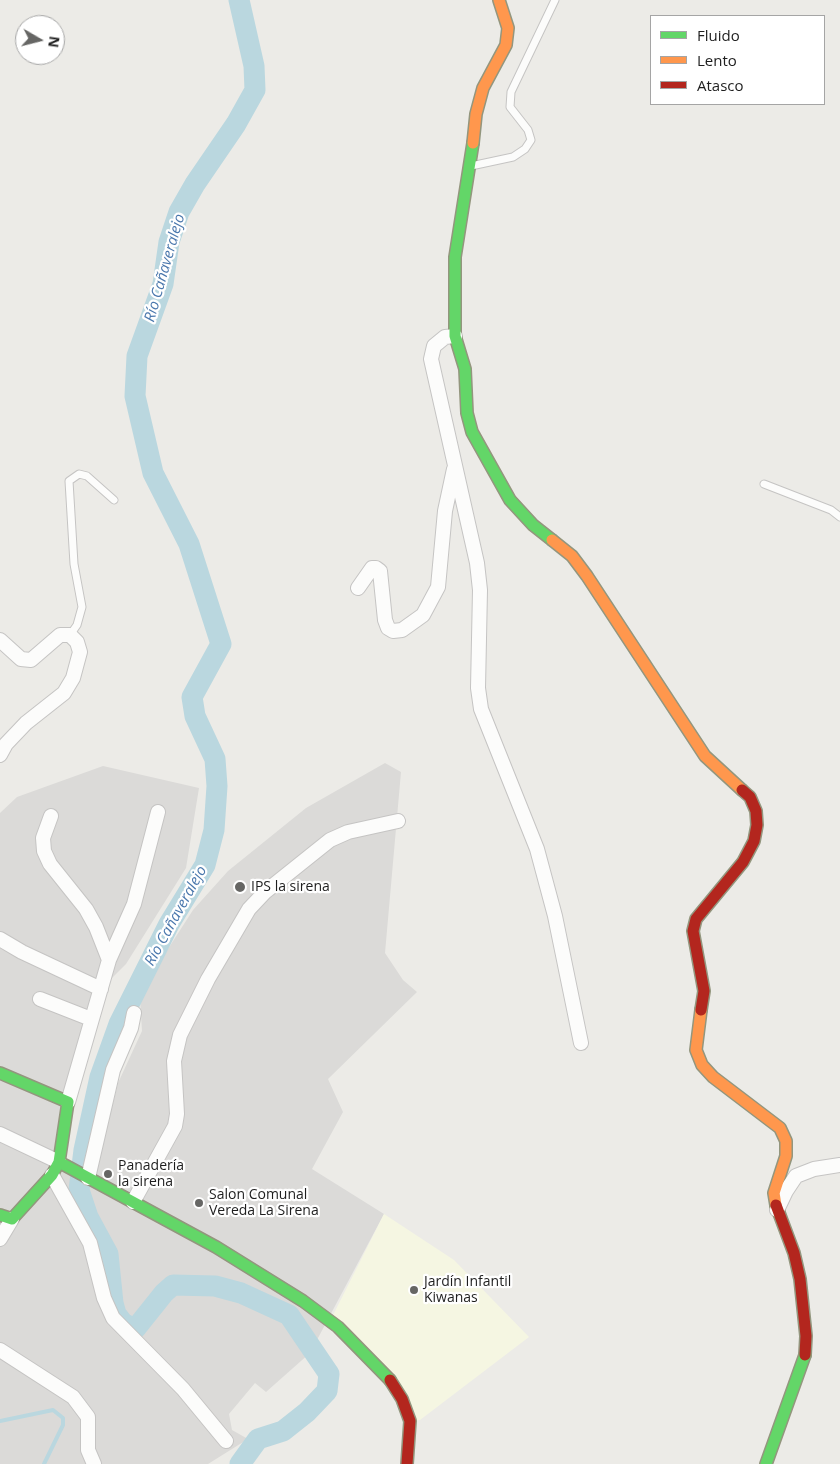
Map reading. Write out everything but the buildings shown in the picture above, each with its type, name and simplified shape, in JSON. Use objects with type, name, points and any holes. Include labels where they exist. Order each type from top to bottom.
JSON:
[{"type":"street","points":[[499,0],[508,28],[506,45],[483,88],[476,114],[471,166],[454,257],[455,336],[465,369],[467,413],[472,432],[510,500],[533,525],[572,556],[678,712],[705,756],[750,797],[756,812],[757,825],[754,841],[743,862],[696,919],[693,931],[704,991],[696,1050],[702,1065],[714,1078],[780,1128],[786,1141],[786,1156],[774,1193],[777,1210],[794,1253],[800,1279],[806,1336],[805,1360],[797,1386],[766,1464]]},
{"type":"street","points":[[455,336],[445,337],[434,346],[431,358],[477,563],[480,590],[478,688],[482,709],[537,849],[555,916],[581,1043]]},
{"type":"street","points":[[358,588],[372,568],[380,571],[385,620],[388,628],[393,631],[402,630],[423,615],[438,587],[445,512],[455,465]]},
{"type":"street","points":[[0,640],[20,659],[30,660],[60,635],[70,635],[78,642],[80,652],[73,678],[64,693],[26,723],[6,744],[0,755]]},
{"type":"street","points":[[0,1239],[6,1217],[64,1165],[68,1102],[109,960],[134,904],[158,812]]},
{"type":"street","points":[[51,816],[43,838],[44,851],[50,864],[86,909],[96,927],[109,960]]},
{"type":"street","points":[[133,1202],[175,1126],[177,1114],[174,1061],[180,1035],[208,979],[249,909],[265,892],[330,840],[348,832],[398,821]]},
{"type":"street","points":[[0,939],[22,952],[101,989]]},
{"type":"street","points":[[40,999],[91,1019]]},
{"type":"street","points":[[91,1180],[114,1070],[131,1028],[134,1013]]},
{"type":"street","points":[[0,1073],[68,1102]]},
{"type":"street","points":[[0,1134],[64,1165],[216,1247],[303,1301],[338,1327],[390,1380],[402,1399],[410,1421],[407,1464]]},
{"type":"street","points":[[777,1210],[796,1176],[814,1169],[840,1165]]},
{"type":"street","points":[[52,1175],[90,1244],[104,1298],[113,1318],[184,1389],[226,1441]]},
{"type":"street","points":[[0,1350],[73,1397],[88,1417],[88,1450],[94,1464]]},
{"type":"lane","points":[[471,166],[513,157],[525,149],[531,140],[528,130],[519,122],[510,107],[511,92],[554,0]]},
{"type":"lane","points":[[70,635],[81,616],[82,608],[74,564],[69,481],[73,476],[79,474],[87,476],[114,500]]},
{"type":"lane","points":[[764,484],[831,510],[840,517]]},
{"type":"shaded area","points":[[385,763],[401,772],[385,953],[403,980],[417,992],[328,1079],[343,1112],[312,1169],[384,1214],[310,1353],[266,1392],[255,1383],[229,1414],[232,1430],[248,1439],[208,1464],[0,1464],[0,813],[17,797],[103,766],[199,788],[186,868],[126,964],[101,989],[59,1162],[94,1181],[118,1083],[142,1031],[140,999],[157,966],[193,910],[228,871],[306,808]]},
{"type":"shaded area","name":"Jardín Infantil Kiwanas","points":[[384,1214],[454,1260],[529,1337],[420,1420],[410,1421],[402,1399],[330,1321]]},
{"type":"waterway","name":"Río Cañaveralejo","points":[[239,0],[254,66],[255,90],[236,124],[195,184],[179,212],[169,242],[163,284],[137,356],[135,396],[153,473],[189,544],[221,644],[192,697],[195,716],[215,759],[217,786],[214,830],[205,865],[169,924],[119,1024],[100,1077],[84,1150],[79,1190],[88,1217],[108,1254],[113,1303],[116,1314],[123,1323],[136,1328],[164,1293],[173,1285],[215,1286],[241,1293],[289,1315],[329,1374],[327,1391],[307,1412],[283,1431],[258,1439],[240,1464]]},
{"type":"waterway","points":[[0,1421],[53,1410],[63,1418],[63,1425],[44,1464]]},
{"type":"traffic: fast","points":[[473,143],[455,257],[455,336],[465,369],[467,413],[472,432],[510,500],[533,525],[552,540]]},
{"type":"traffic: fast","points":[[0,1073],[68,1102],[59,1162],[52,1175],[12,1219],[0,1215]]},
{"type":"traffic: fast","points":[[59,1162],[216,1247],[303,1301],[338,1327],[390,1380]]},
{"type":"traffic: fast","points":[[766,1464],[805,1355]]},
{"type":"traffic: slow","points":[[473,143],[476,114],[483,88],[506,45],[508,28],[499,0]]},
{"type":"traffic: slow","points":[[552,540],[572,556],[587,576],[705,756],[742,790]]},
{"type":"traffic: slow","points":[[701,1010],[696,1050],[702,1065],[713,1077],[780,1128],[786,1141],[786,1156],[774,1193],[776,1205]]},
{"type":"traffic: jam","points":[[701,1010],[704,991],[693,931],[696,919],[743,862],[754,841],[757,825],[756,811],[750,797],[742,790]]},
{"type":"traffic: jam","points":[[776,1205],[794,1253],[800,1279],[806,1336],[805,1355]]},
{"type":"traffic: jam","points":[[390,1380],[402,1399],[410,1421],[407,1464]]},
{"type":"place","name":"IPS la sirena","points":[[240,887]]},
{"type":"place","name":"Panadería la sirena","points":[[108,1174]]},
{"type":"place","name":"Salon Comunal Vereda La Sirena","points":[[199,1203]]},
{"type":"place","name":"Jardín Infantil Kiwanas","points":[[414,1290]]}]
